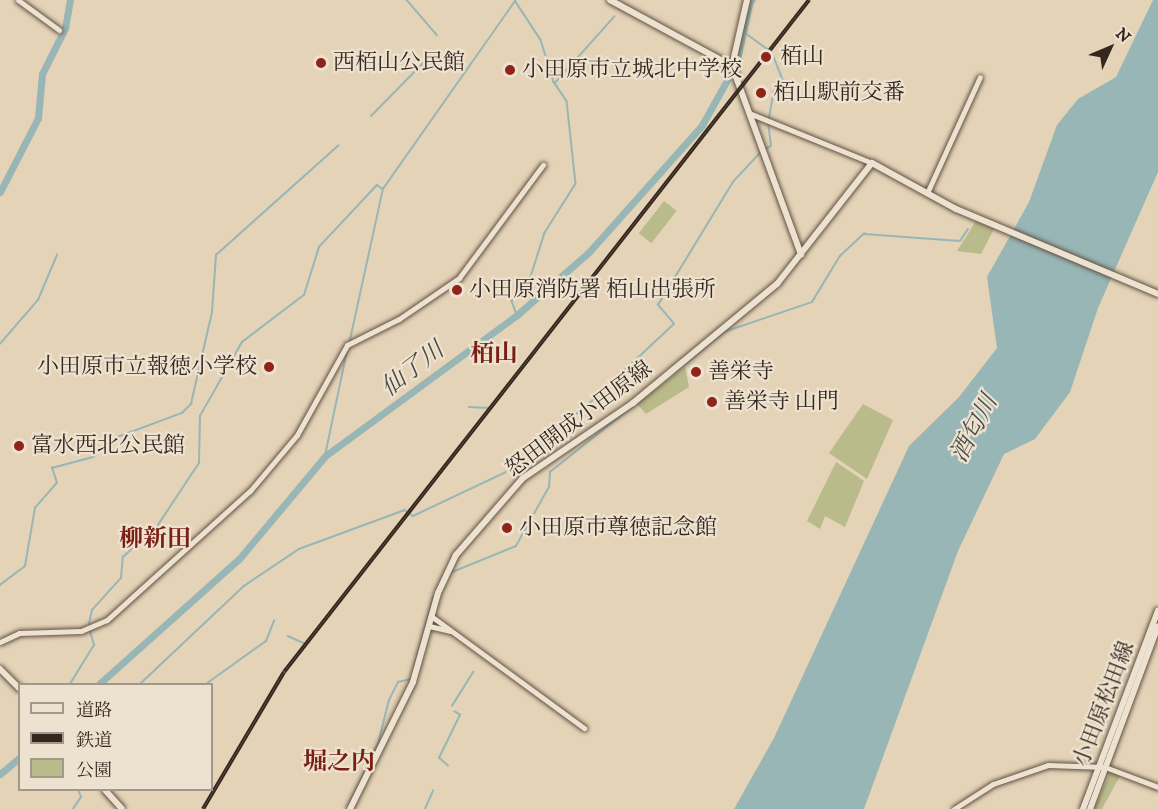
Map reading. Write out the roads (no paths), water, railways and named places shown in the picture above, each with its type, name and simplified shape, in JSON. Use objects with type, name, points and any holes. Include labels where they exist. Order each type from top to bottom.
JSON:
[{"type":"main road","points":[[610,0],[732,66]]},
{"type":"main road","points":[[747,0],[732,66],[761,152],[801,255]]},
{"type":"main road","points":[[872,163],[1003,229],[1158,294]]},
{"type":"main road","name":"怒田開成小田原線","points":[[350,809],[413,682],[431,616],[445,576],[523,478],[633,403],[771,290],[872,163]]},
{"type":"main road","name":"小田原松田線","points":[[1090,809],[1102,767],[1158,611]]},
{"type":"main road","name":"小田原松田線","points":[[1083,809],[1158,626]]},
{"type":"main road","points":[[0,669],[18,687]]},
{"type":"main road","points":[[107,791],[122,809]]},
{"type":"street","points":[[18,0],[59,30]]},
{"type":"street","points":[[928,191],[980,77]]},
{"type":"street","points":[[747,112],[872,163]]},
{"type":"street","points":[[0,642],[31,631],[90,628],[115,614],[250,491],[297,435],[349,344],[399,319],[459,278],[543,165]]},
{"type":"street","points":[[431,616],[584,728]]},
{"type":"street","points":[[429,626],[453,632]]},
{"type":"street","points":[[954,809],[1029,769],[1069,763],[1102,767],[1158,787]]},
{"type":"water","name":"酒匂川","points":[[1153,0],[1158,0],[1158,172],[1098,308],[1070,392],[1035,439],[1004,454],[958,551],[864,809],[734,809],[774,738],[909,446],[959,397],[997,348],[987,277],[1029,202],[1057,125],[1078,99],[1116,77]]},
{"type":"waterway","points":[[0,192],[38,118],[42,74],[65,28],[70,0]]},
{"type":"waterway","points":[[407,0],[437,35]]},
{"type":"waterway","points":[[350,340],[383,189],[516,0]]},
{"type":"waterway","name":"仙了川","points":[[100,683],[239,559],[325,456],[518,314],[589,252],[702,125],[736,64],[750,0]]},
{"type":"waterway","name":"仙了川","points":[[748,9],[755,0]]},
{"type":"waterway","points":[[516,2],[541,40],[554,82],[567,101],[576,184],[545,233],[529,283],[512,301],[517,315]]},
{"type":"waterway","points":[[555,83],[614,17]]},
{"type":"waterway","points":[[744,32],[767,49]]},
{"type":"waterway","points":[[371,116],[435,51]]},
{"type":"waterway","points":[[769,118],[774,91],[783,81],[771,52]]},
{"type":"waterway","points":[[764,150],[771,146],[768,123]]},
{"type":"waterway","points":[[0,585],[25,566],[35,508],[57,483],[52,468],[93,457],[112,439],[182,413],[191,404],[212,312],[216,255],[338,146]]},
{"type":"waterway","points":[[141,683],[244,586],[299,549],[405,510],[413,516],[546,453],[539,436],[581,411],[674,324],[658,305],[733,182],[760,153]]},
{"type":"waterway","points":[[89,624],[92,610],[121,578],[123,557],[158,525],[199,463],[200,416],[242,342],[304,295],[319,247],[377,185],[383,189]]},
{"type":"waterway","points":[[674,373],[724,332],[812,302],[840,256],[864,234],[960,241],[968,229]]},
{"type":"waterway","points":[[0,344],[38,300],[57,255]]},
{"type":"waterway","points":[[325,456],[347,351]]},
{"type":"waterway","points":[[450,573],[516,546],[549,487],[550,472],[633,406]]},
{"type":"waterway","points":[[469,407],[489,408]]},
{"type":"waterway","points":[[437,588],[443,577]]},
{"type":"waterway","points":[[414,668],[433,598]]},
{"type":"waterway","points":[[207,683],[266,641],[274,621]]},
{"type":"waterway","points":[[71,683],[94,645],[89,629]]},
{"type":"waterway","points":[[288,636],[304,643]]},
{"type":"waterway","points":[[452,706],[473,672]]},
{"type":"waterway","points":[[347,809],[378,744],[389,700],[398,682],[411,679]]},
{"type":"waterway","points":[[448,766],[439,758],[460,715],[455,712]]},
{"type":"waterway","name":"仙了川","points":[[0,774],[18,759]]},
{"type":"waterway","points":[[73,809],[81,797],[78,791]]},
{"type":"waterway","points":[[425,809],[433,791]]},
{"type":"railway","points":[[203,809],[284,672],[809,0]]},
{"type":"place","name":"栢山","points":[[766,57]]},
{"type":"place","name":"西栢山公民館","points":[[321,63]]},
{"type":"place","name":"小田原市立城北中学校","points":[[510,70]]},
{"type":"place","name":"栢山駅前交番","points":[[761,93]]},
{"type":"place","name":"小田原消防署 栢山出張所","points":[[457,290]]},
{"type":"place","name":"小田原市立報徳小学校","points":[[269,367]]},
{"type":"place","name":"善栄寺","points":[[696,372]]},
{"type":"place","name":"善栄寺 山門","points":[[712,402]]},
{"type":"place","name":"富水西北公民館","points":[[19,446]]},
{"type":"place","name":"小田原市尊徳記念館","points":[[507,528]]},
{"type":"district","name":"栢山","points":[[494,355]]},
{"type":"district","name":"柳新田","points":[[155,540]]},
{"type":"district","name":"堀之内","points":[[339,763]]}]
